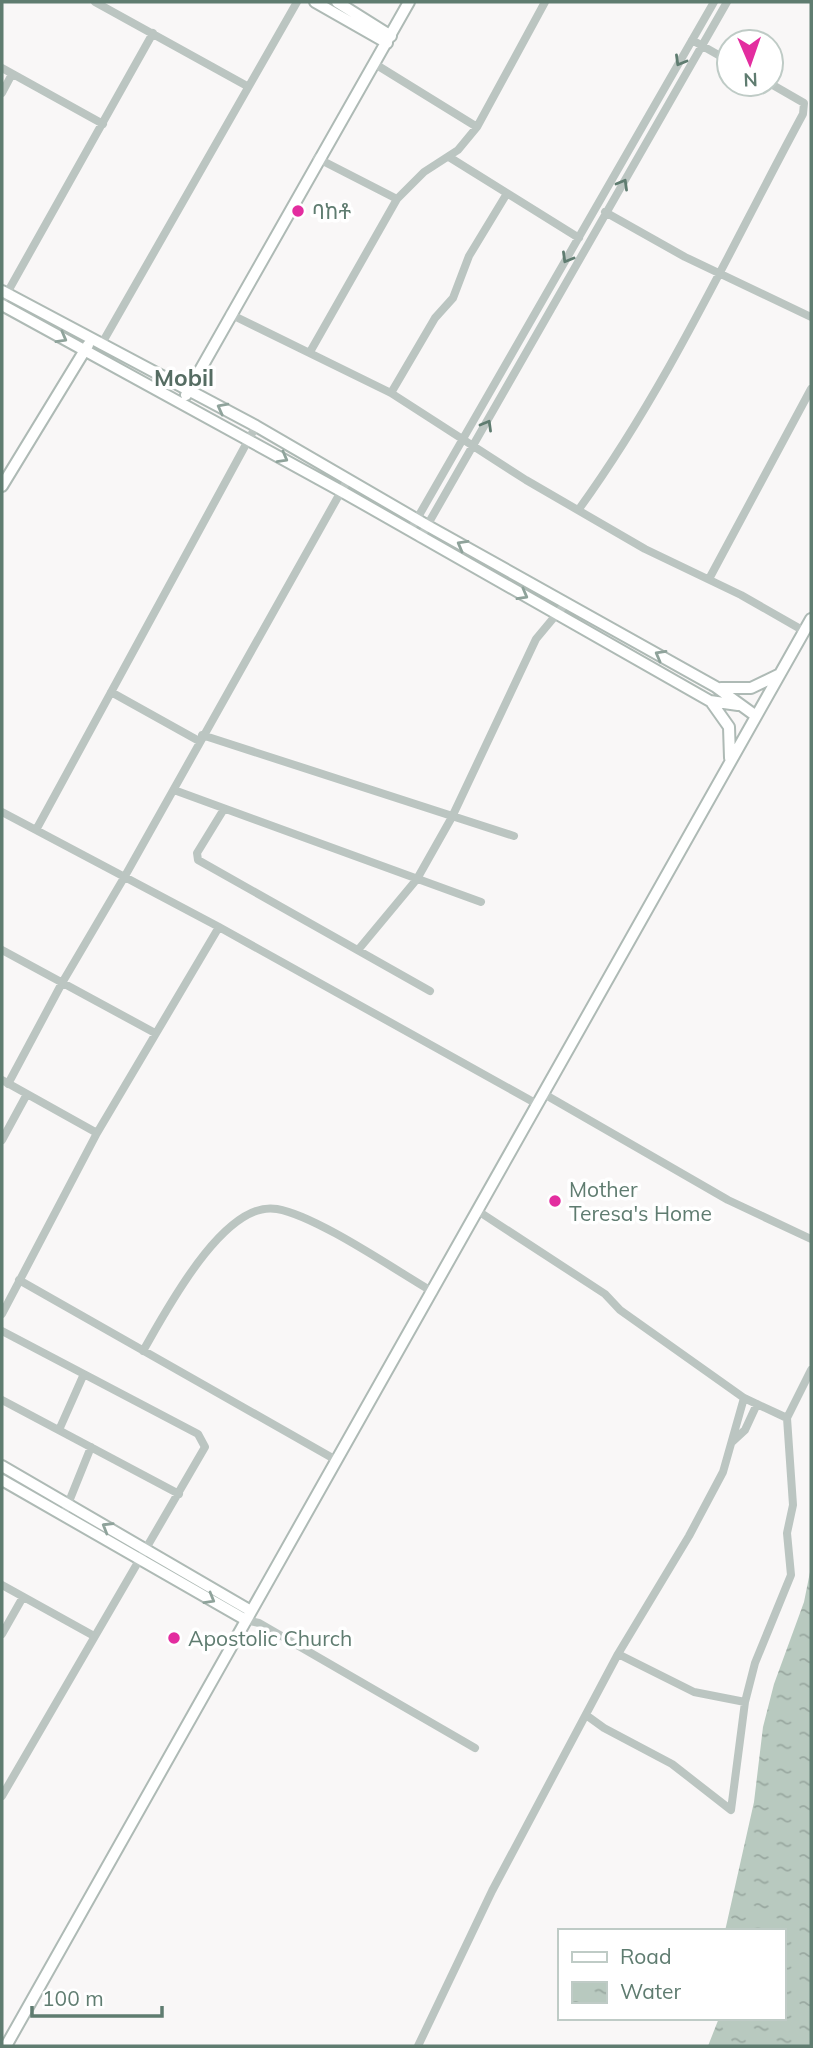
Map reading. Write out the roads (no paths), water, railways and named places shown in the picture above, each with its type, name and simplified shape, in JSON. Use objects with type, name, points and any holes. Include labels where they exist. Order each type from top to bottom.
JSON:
[{"type":"main road","points":[[315,2],[389,39]]},
{"type":"main road","points":[[337,2],[389,39]]},
{"type":"main road","points":[[181,403],[317,158],[375,64],[409,2]]},
{"type":"main road","points":[[3,298],[88,345],[181,403],[710,701],[738,705]]},
{"type":"main road","points":[[88,345],[101,345],[256,426],[417,520],[685,669],[716,687],[756,716]]},
{"type":"main road","points":[[2,486],[88,345]]},
{"type":"main road","points":[[6,2046],[811,619]]},
{"type":"main road","points":[[678,682],[685,669]]},
{"type":"main road","points":[[716,687],[751,688],[778,675]]},
{"type":"main road","points":[[710,701],[729,727],[730,760]]},
{"type":"main road","points":[[2,1466],[66,1509],[248,1615]]},
{"type":"main road","points":[[2,1480],[66,1509]]},
{"type":"street","points":[[95,2],[247,86]]},
{"type":"street","points":[[101,345],[297,2]]},
{"type":"street","points":[[310,352],[397,199],[424,172],[449,156],[477,127],[545,2]]},
{"type":"street","points":[[415,535],[417,520],[714,2]]},
{"type":"street","points":[[415,535],[428,526],[727,2]]},
{"type":"street","points":[[3,298],[153,33]]},
{"type":"street","points":[[692,40],[715,53]]},
{"type":"street","points":[[375,64],[477,127]]},
{"type":"street","points":[[2,68],[103,124]]},
{"type":"street","points":[[2,93],[12,74]]},
{"type":"street","points":[[579,509],[674,362],[718,272],[803,114],[804,103],[785,91]]},
{"type":"street","points":[[449,156],[506,195],[579,238]]},
{"type":"street","points":[[317,158],[397,199]]},
{"type":"street","points":[[391,393],[435,317],[453,298],[469,256],[506,195]]},
{"type":"street","points":[[596,207],[718,272],[811,317]]},
{"type":"street","points":[[230,314],[391,393],[463,441],[656,554],[709,579],[804,631]]},
{"type":"street","points":[[709,579],[811,389]]},
{"type":"street","points":[[36,830],[256,426]]},
{"type":"street","points":[[97,1133],[5,1082],[174,790],[348,479]]},
{"type":"street","points":[[358,950],[418,878],[452,817],[536,639],[566,603]]},
{"type":"street","points":[[111,692],[201,738],[514,836]]},
{"type":"street","points":[[174,790],[481,902]]},
{"type":"street","points":[[224,809],[197,853],[198,860],[430,991]]},
{"type":"street","points":[[2,812],[728,1200],[811,1240]]},
{"type":"street","points":[[2,1314],[97,1133],[219,926]]},
{"type":"street","points":[[2,950],[155,1033]]},
{"type":"street","points":[[2,1140],[27,1094]]},
{"type":"street","points":[[144,1351],[204,1253],[223,1233],[262,1210],[276,1208],[312,1222],[433,1292]]},
{"type":"street","points":[[478,1211],[605,1294],[620,1310],[744,1398],[787,1418]]},
{"type":"street","points":[[19,1280],[336,1460]]},
{"type":"street","points":[[2,1331],[203,1437],[205,1450],[2,1796]]},
{"type":"street","points":[[586,1715],[604,1728],[672,1764],[731,1810],[745,1702],[755,1663],[791,1575],[787,1533],[793,1505],[787,1418],[811,1370]]},
{"type":"street","points":[[59,1430],[83,1376]]},
{"type":"street","points":[[418,2046],[492,1891],[618,1654],[723,1472],[744,1398]]},
{"type":"street","points":[[2,1400],[179,1494]]},
{"type":"street","points":[[732,1442],[745,1430],[757,1404]]},
{"type":"street","points":[[66,1509],[91,1447]]},
{"type":"street","points":[[2,1585],[94,1636]]},
{"type":"street","points":[[2,1634],[23,1597]]},
{"type":"street","points":[[248,1615],[475,1748]]},
{"type":"street","points":[[618,1654],[694,1692],[745,1702]]},
{"type":"water","points":[[811,1567],[811,2046],[708,2046],[718,2020],[785,2020],[785,1929],[725,1929],[754,1802],[763,1727],[774,1684],[804,1602]]},
{"type":"place","name":"ባከቶ","points":[[298,211]]},
{"type":"place","name":"Mother Teresa's Home","points":[[555,1201]]},
{"type":"place","name":"Apostolic Church","points":[[174,1638]]},
{"type":"district","name":"Mobil","points":[[184,377]]}]
